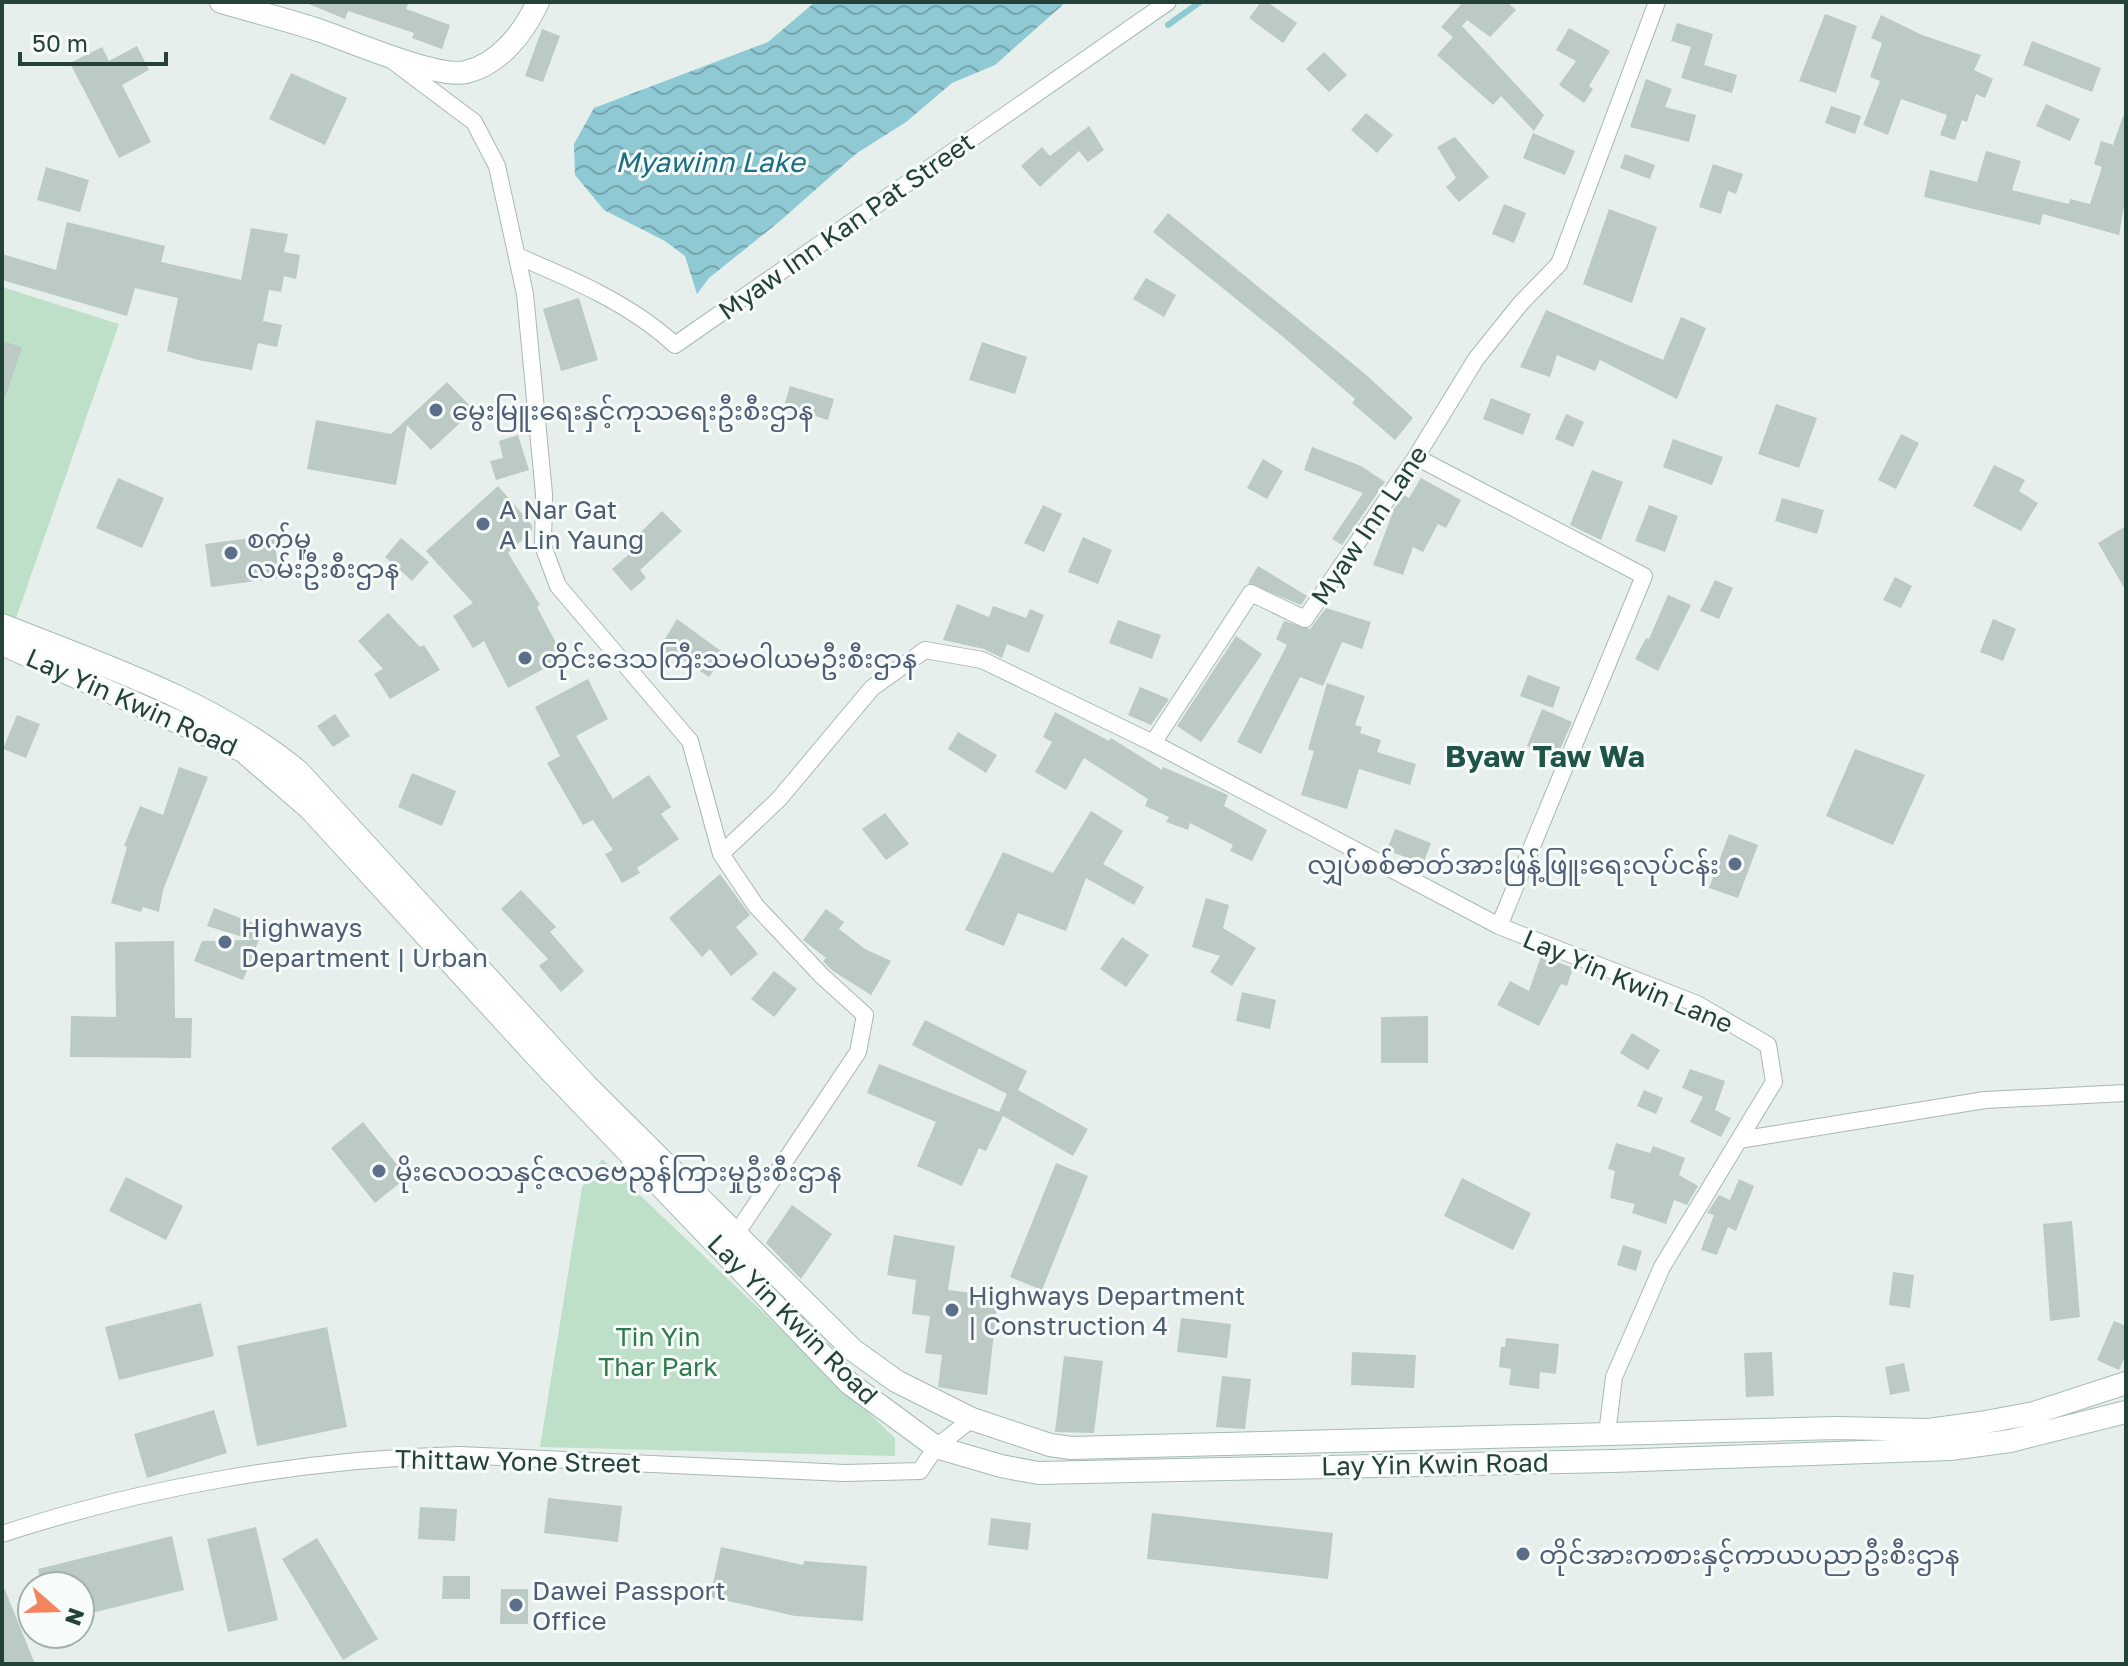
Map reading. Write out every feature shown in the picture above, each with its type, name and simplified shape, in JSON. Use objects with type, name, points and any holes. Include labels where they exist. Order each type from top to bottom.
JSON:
[{"type":"street","points":[[221,2],[318,30],[387,57],[462,73],[481,67],[506,49],[529,22],[538,2]]},
{"type":"street","name":"Myaw Inn Kan Pat Street","points":[[517,256],[570,278],[655,326],[675,345],[1168,2]]},
{"type":"street","name":"Myaw Inn Lane","points":[[1153,743],[1251,593],[1305,619],[1416,457],[1476,359],[1521,303],[1559,264],[1657,2]]},
{"type":"street","points":[[387,57],[474,122],[497,166],[525,294],[544,494],[543,546],[558,586],[690,741],[721,854],[756,906],[822,976],[865,1015],[858,1052],[730,1243]]},
{"type":"street","name":"Lay Yin Kwin Lane","points":[[1416,457],[1644,576],[1499,926],[1697,1004],[1768,1045],[1774,1082],[1656,1281],[1614,1377],[1607,1434]]},
{"type":"street","name":"Lay Yin Kwin Road","points":[[2,625],[102,665],[210,714],[270,747],[290,764],[730,1243],[849,1383],[936,1447],[1038,1473],[1613,1461],[1950,1449],[2010,1441],[2126,1412]]},
{"type":"street","name":"Lay Yin Kwin Road","points":[[2,644],[198,729],[252,758],[310,809],[539,1059],[730,1243],[853,1350],[896,1381],[972,1419],[1050,1445],[1071,1448],[1837,1428],[1928,1430],[2034,1413],[2126,1383]]},
{"type":"street","points":[[721,854],[779,799],[872,688],[925,650],[982,660],[1153,743],[1499,926]]},
{"type":"street","points":[[1739,1140],[1985,1100],[2126,1093]]},
{"type":"street","name":"Thittaw Yone Street","points":[[2,1534],[57,1516],[202,1483],[404,1456],[459,1455],[845,1473],[920,1471],[936,1447],[972,1419]]},
{"type":"green space","points":[[2,287],[119,324],[16,618],[2,614]]},
{"type":"green space","name":"Tin Yin Thar Park","points":[[602,1159],[895,1438],[895,1456],[540,1447],[582,1187]]},
{"type":"water","name":"Myawinn Lake","points":[[815,2],[1066,2],[995,65],[952,83],[906,122],[857,153],[709,278],[697,294],[685,256],[665,241],[604,210],[575,175],[574,144],[594,108],[768,42]]},
{"type":"building","points":[[304,2],[409,2],[406,9],[450,25],[442,49],[412,38],[414,33],[348,11],[345,19]]},
{"type":"building","points":[[1261,2],[1267,2],[1297,23],[1283,43],[1249,18]]},
{"type":"building","points":[[1463,2],[1507,2],[1516,10],[1490,37],[1467,20],[1462,26],[1544,115],[1534,131],[1501,96],[1493,105],[1437,55],[1453,37],[1441,27]]},
{"type":"building","points":[[1825,14],[1857,26],[1836,93],[1799,81]]},
{"type":"building","points":[[1881,15],[1922,35],[1981,55],[1974,70],[1993,79],[1985,98],[1976,94],[1967,122],[1962,120],[1955,140],[1940,135],[1947,115],[1901,99],[1888,135],[1863,125],[1880,81],[1870,77],[1882,43],[1871,38]]},
{"type":"building","points":[[1677,23],[1713,34],[1704,65],[1737,75],[1732,93],[1681,78],[1691,47],[1671,41]]},
{"type":"building","points":[[1569,28],[1610,51],[1589,86],[1593,89],[1584,103],[1559,85],[1576,61],[1556,50]]},
{"type":"building","points":[[542,29],[560,36],[543,82],[525,76]]},
{"type":"building","points":[[2032,41],[2101,68],[2092,92],[2023,65]]},
{"type":"building","points":[[137,46],[149,70],[122,85],[151,142],[119,158],[70,63],[102,47],[109,61]]},
{"type":"building","points":[[1324,52],[1347,75],[1329,92],[1306,69]]},
{"type":"building","points":[[291,73],[347,98],[325,145],[269,119]]},
{"type":"building","points":[[1646,79],[1672,89],[1665,107],[1696,115],[1689,142],[1630,127]]},
{"type":"building","points":[[2046,104],[2080,119],[2070,141],[2036,126]]},
{"type":"building","points":[[1831,106],[1861,116],[1855,134],[1825,123]]},
{"type":"building","points":[[1366,113],[1393,135],[1377,153],[1351,130]]},
{"type":"building","points":[[2123,116],[2126,116],[2126,195],[2119,235],[2043,214],[2040,225],[1924,197],[1930,170],[1977,182],[1986,151],[2021,161],[2012,190],[2069,204],[2070,199],[2090,204],[2102,167],[2094,164],[2101,141],[2113,145]]},
{"type":"building","points":[[1089,126],[1104,150],[1088,162],[1079,151],[1040,187],[1021,166],[1042,147],[1050,156]]},
{"type":"building","points":[[1533,133],[1575,151],[1565,175],[1523,158]]},
{"type":"building","points":[[1455,137],[1489,177],[1459,202],[1446,187],[1456,178],[1437,147]]},
{"type":"building","points":[[1625,154],[1655,165],[1650,179],[1620,168]]},
{"type":"building","points":[[1713,164],[1743,174],[1736,194],[1728,191],[1721,214],[1699,207]]},
{"type":"building","points":[[46,167],[89,180],[80,212],[37,200]]},
{"type":"building","points":[[1504,204],[1526,213],[1514,243],[1492,234]]},
{"type":"building","points":[[1609,209],[1657,227],[1632,303],[1583,284]]},
{"type":"building","points":[[1168,213],[1364,373],[1413,418],[1395,440],[1352,403],[1355,399],[1282,336],[1153,232]]},
{"type":"building","points":[[67,222],[165,246],[161,262],[241,280],[251,228],[288,234],[284,252],[300,255],[296,279],[284,276],[281,292],[269,290],[263,321],[282,325],[277,347],[258,343],[252,370],[198,360],[167,351],[178,298],[135,288],[127,316],[2,280],[2,254],[56,270]]},
{"type":"building","points":[[1146,278],[1176,295],[1164,317],[1133,299]]},
{"type":"building","points":[[579,298],[598,360],[561,371],[543,309]]},
{"type":"building","points":[[1546,310],[1663,360],[1681,317],[1706,328],[1677,399],[1600,360],[1595,371],[1557,355],[1550,377],[1520,367]]},
{"type":"building","points":[[2,341],[22,347],[5,398],[2,397]]},
{"type":"building","points":[[982,342],[1027,357],[1015,394],[969,380]]},
{"type":"building","points":[[447,382],[474,410],[431,450],[407,425],[396,485],[307,469],[316,420],[391,434]]},
{"type":"building","points":[[790,386],[834,399],[828,420],[784,406]]},
{"type":"building","points":[[1491,398],[1531,414],[1523,435],[1483,419]]},
{"type":"building","points":[[1776,404],[1817,418],[1799,468],[1758,454]]},
{"type":"building","points":[[1566,414],[1584,422],[1573,447],[1555,439]]},
{"type":"building","points":[[1901,434],[1919,443],[1896,489],[1878,480]]},
{"type":"building","points":[[518,435],[529,470],[496,480],[490,461],[503,458],[499,441]]},
{"type":"building","points":[[1673,439],[1723,457],[1712,485],[1663,467]]},
{"type":"building","points":[[1312,447],[1361,466],[1385,482],[1342,545],[1332,539],[1363,493],[1304,470]]},
{"type":"building","points":[[1263,459],[1283,471],[1267,499],[1247,488]]},
{"type":"building","points":[[1994,465],[2025,480],[2019,491],[2038,503],[2021,531],[1973,506]]},
{"type":"building","points":[[1592,470],[1623,482],[1601,540],[1570,525]]},
{"type":"building","points":[[118,478],[164,498],[142,548],[96,528]]},
{"type":"building","points":[[1421,478],[1461,500],[1446,528],[1438,524],[1423,552],[1413,547],[1403,575],[1373,565],[1394,509],[1404,495],[1409,498]]},
{"type":"building","points":[[498,486],[532,525],[532,531],[508,553],[540,605],[537,607],[564,658],[508,688],[484,641],[473,648],[453,616],[473,603],[426,551]]},
{"type":"building","points":[[1782,498],[1824,510],[1817,534],[1775,521]]},
{"type":"building","points":[[1043,505],[1062,514],[1044,552],[1024,543]]},
{"type":"building","points":[[1649,505],[1678,516],[1665,552],[1635,541]]},
{"type":"building","points":[[662,511],[682,531],[640,570],[646,578],[631,591],[612,569],[645,540],[639,534]]},
{"type":"building","points":[[2126,526],[2126,591],[2098,543]]},
{"type":"building","points":[[274,535],[279,578],[211,587],[205,544]]},
{"type":"building","points":[[1083,537],[1112,550],[1098,584],[1068,572]]},
{"type":"building","points":[[401,538],[429,562],[412,581],[385,557]]},
{"type":"building","points":[[1258,566],[1307,596],[1301,605],[1248,583]]},
{"type":"building","points":[[1895,577],[1912,586],[1901,608],[1883,600]]},
{"type":"building","points":[[1715,580],[1733,588],[1719,619],[1700,611]]},
{"type":"building","points":[[1668,595],[1691,605],[1658,671],[1635,659],[1646,638],[1649,639]]},
{"type":"building","points":[[957,604],[989,617],[993,606],[1026,618],[1030,609],[1044,615],[1029,653],[1007,644],[1002,658],[984,649],[943,640]]},
{"type":"building","points":[[1326,608],[1371,622],[1362,649],[1342,642],[1323,686],[1300,677],[1261,754],[1237,742],[1287,645],[1276,639],[1284,621],[1310,629]]},
{"type":"building","points":[[388,613],[420,647],[424,645],[440,670],[390,699],[374,674],[383,669],[358,641]]},
{"type":"building","points":[[677,619],[725,654],[709,677],[676,655],[674,658],[659,649]]},
{"type":"building","points":[[1993,619],[2016,629],[2003,661],[1980,652]]},
{"type":"building","points":[[1118,620],[1161,635],[1152,659],[1109,643]]},
{"type":"building","points":[[1236,636],[1262,654],[1201,742],[1177,726]]},
{"type":"building","points":[[1528,675],[1560,687],[1553,708],[1520,696]]},
{"type":"building","points":[[588,679],[608,719],[576,736],[613,799],[649,775],[671,807],[661,814],[679,839],[637,868],[640,873],[622,883],[605,854],[613,850],[593,820],[583,825],[547,763],[560,756],[535,707]]},
{"type":"building","points":[[1327,683],[1365,696],[1355,725],[1362,727],[1360,733],[1381,740],[1377,752],[1416,764],[1410,785],[1359,769],[1347,809],[1301,795],[1314,751],[1308,749]]},
{"type":"building","points":[[1140,687],[1169,699],[1151,725],[1128,715]]},
{"type":"building","points":[[1542,709],[1572,722],[1556,759],[1527,746]]},
{"type":"building","points":[[1055,712],[1109,741],[1111,738],[1162,770],[1163,767],[1228,795],[1224,806],[1267,830],[1252,861],[1230,851],[1233,845],[1190,823],[1188,830],[1166,822],[1169,817],[1145,806],[1148,799],[1084,758],[1066,790],[1035,772],[1052,742],[1043,737]]},
{"type":"building","points":[[335,714],[350,736],[333,747],[317,726]]},
{"type":"building","points":[[17,715],[40,724],[26,758],[3,749]]},
{"type":"building","points":[[958,732],[997,755],[986,773],[948,749]]},
{"type":"building","points":[[1855,749],[1925,775],[1893,845],[1826,816]]},
{"type":"building","points":[[179,767],[208,777],[163,890],[159,912],[143,907],[141,912],[111,903],[127,847],[124,846],[140,806],[163,815]]},
{"type":"building","points":[[412,773],[456,791],[442,826],[398,807]]},
{"type":"building","points":[[1091,811],[1123,831],[1103,864],[1144,887],[1134,905],[1086,878],[1066,931],[1018,913],[1004,946],[965,930],[1003,852],[1053,873]]},
{"type":"building","points":[[885,813],[909,844],[886,860],[862,829]]},
{"type":"building","points":[[1395,829],[1431,843],[1423,864],[1387,850]]},
{"type":"building","points":[[1729,834],[1758,845],[1738,898],[1709,888]]},
{"type":"building","points":[[720,874],[750,915],[736,927],[758,954],[731,976],[710,949],[702,957],[669,918]]},
{"type":"building","points":[[521,890],[556,927],[550,932],[584,971],[561,992],[539,966],[548,959],[501,909]]},
{"type":"building","points":[[1206,898],[1229,905],[1223,928],[1256,948],[1232,986],[1210,972],[1220,956],[1192,947]]},
{"type":"building","points":[[214,908],[264,927],[243,980],[194,961],[202,941],[253,940],[207,926]]},
{"type":"building","points":[[826,909],[844,922],[839,929],[865,949],[891,961],[871,995],[833,971],[823,961],[826,958],[803,940]]},
{"type":"building","points":[[1122,937],[1149,955],[1126,987],[1100,969]]},
{"type":"building","points":[[174,941],[175,1018],[192,1018],[191,1058],[70,1057],[71,1016],[116,1017],[115,942]]},
{"type":"building","points":[[1541,956],[1573,968],[1567,986],[1561,984],[1539,1026],[1497,1005],[1510,981],[1529,991]]},
{"type":"building","points":[[774,971],[797,989],[774,1017],[751,999]]},
{"type":"building","points":[[1242,992],[1276,1000],[1270,1029],[1236,1021]]},
{"type":"building","points":[[1428,1016],[1428,1063],[1381,1063],[1381,1017]]},
{"type":"building","points":[[925,1020],[1027,1071],[1018,1090],[1088,1129],[1073,1156],[1003,1116],[986,1151],[979,1148],[962,1186],[917,1166],[936,1122],[867,1093],[879,1064],[999,1112],[1007,1094],[912,1045]]},
{"type":"building","points":[[1632,1033],[1660,1050],[1648,1070],[1620,1053]]},
{"type":"building","points":[[1690,1069],[1725,1081],[1715,1110],[1731,1118],[1721,1137],[1690,1122],[1703,1097],[1682,1088]]},
{"type":"building","points":[[1644,1090],[1663,1098],[1656,1114],[1637,1106]]},
{"type":"building","points":[[363,1122],[407,1177],[375,1203],[331,1148]]},
{"type":"building","points":[[1616,1143],[1650,1153],[1653,1146],[1685,1158],[1679,1175],[1698,1186],[1687,1205],[1674,1200],[1666,1224],[1632,1213],[1635,1204],[1610,1198],[1615,1171],[1608,1169]]},
{"type":"building","points":[[1056,1163],[1088,1176],[1042,1290],[1010,1277]]},
{"type":"building","points":[[126,1177],[183,1206],[166,1240],[109,1211]]},
{"type":"building","points":[[1462,1178],[1531,1213],[1513,1250],[1444,1216]]},
{"type":"building","points":[[1739,1179],[1754,1186],[1736,1231],[1728,1227],[1717,1255],[1701,1250],[1714,1215],[1707,1213],[1719,1195],[1730,1200]]},
{"type":"building","points":[[792,1205],[832,1234],[801,1279],[766,1243]]},
{"type":"building","points":[[2072,1221],[2080,1317],[2050,1321],[2043,1224]]},
{"type":"building","points":[[894,1235],[955,1246],[948,1290],[998,1296],[987,1395],[938,1387],[942,1355],[925,1353],[930,1316],[912,1314],[916,1280],[887,1275]]},
{"type":"building","points":[[1623,1245],[1642,1251],[1636,1271],[1617,1265]]},
{"type":"building","points":[[1893,1272],[1914,1275],[1910,1308],[1889,1305]]},
{"type":"building","points":[[201,1303],[214,1356],[119,1380],[105,1327]]},
{"type":"building","points":[[1181,1318],[1231,1324],[1227,1358],[1177,1352]]},
{"type":"building","points":[[2114,1321],[2126,1326],[2126,1354],[2119,1370],[2097,1360]]},
{"type":"building","points":[[327,1327],[347,1427],[257,1446],[237,1346]]},
{"type":"building","points":[[1506,1338],[1559,1344],[1556,1374],[1540,1372],[1539,1389],[1509,1385],[1511,1369],[1499,1367],[1501,1347],[1505,1347]]},
{"type":"building","points":[[1352,1352],[1416,1355],[1414,1388],[1351,1385]]},
{"type":"building","points":[[1772,1352],[1774,1396],[1746,1397],[1744,1353]]},
{"type":"building","points":[[1064,1356],[1103,1361],[1094,1433],[1055,1432]]},
{"type":"building","points":[[1904,1363],[1910,1391],[1890,1395],[1885,1367]]},
{"type":"building","points":[[1222,1376],[1251,1379],[1245,1429],[1216,1427]]},
{"type":"building","points":[[214,1410],[227,1453],[147,1478],[134,1434]]},
{"type":"building","points":[[548,1498],[622,1506],[618,1542],[544,1533]]},
{"type":"building","points":[[420,1507],[457,1509],[455,1541],[418,1539]]},
{"type":"building","points":[[1152,1513],[1333,1533],[1328,1579],[1147,1559]]},
{"type":"building","points":[[991,1518],[1031,1523],[1028,1550],[988,1545]]},
{"type":"building","points":[[256,1527],[278,1620],[228,1632],[207,1539]]},
{"type":"building","points":[[172,1536],[184,1590],[96,1612],[96,1570],[38,1569]]},
{"type":"building","points":[[317,1538],[378,1639],[343,1660],[282,1559]]},
{"type":"building","points":[[721,1547],[803,1565],[804,1561],[867,1566],[863,1621],[795,1616],[710,1597]]},
{"type":"building","points":[[443,1576],[470,1576],[470,1599],[442,1599]]},
{"type":"building","points":[[3,1585],[16,1617],[16,1650],[29,1650],[35,1664],[2,1664]]},
{"type":"building","points":[[501,1589],[528,1589],[528,1624],[500,1624]]},
{"type":"waterway","points":[[1168,25],[1200,2]]},
{"type":"place","name":"မွေးမြူးရေးနှင့်ကုသရေးဦးစီးဌာန","points":[[436,410]]},
{"type":"place","name":"A Nar Gat A Lin Yaung","points":[[483,524]]},
{"type":"place","name":"စက်မူ လမ်းဦးစီးဌာန","points":[[231,553]]},
{"type":"place","name":"တိုင်းဒေသကြီးသမဝါယမဦးစီးဌာန","points":[[525,658]]},
{"type":"place","name":"လျှပ်စစ်ဓာတ်အားဖြန့်ဖြူးရေးလုပ်ငန်း","points":[[1735,864]]},
{"type":"place","name":"Highways Department | Urban","points":[[225,942]]},
{"type":"place","name":"မိုးလေဝသနှင့်ဇလဗေညွန်ကြားမှုဦးစီးဌာန","points":[[379,1171]]},
{"type":"place","name":"Highways Department | Construction 4","points":[[952,1310]]},
{"type":"place","name":"တိုင်အားကစားနှင့်ကာယပညာဦးစီးဌာန","points":[[1523,1554]]},
{"type":"place","name":"Dawei Passport Office","points":[[516,1605]]},
{"type":"district","name":"Byaw Taw Wa","points":[[1545,756]]}]
